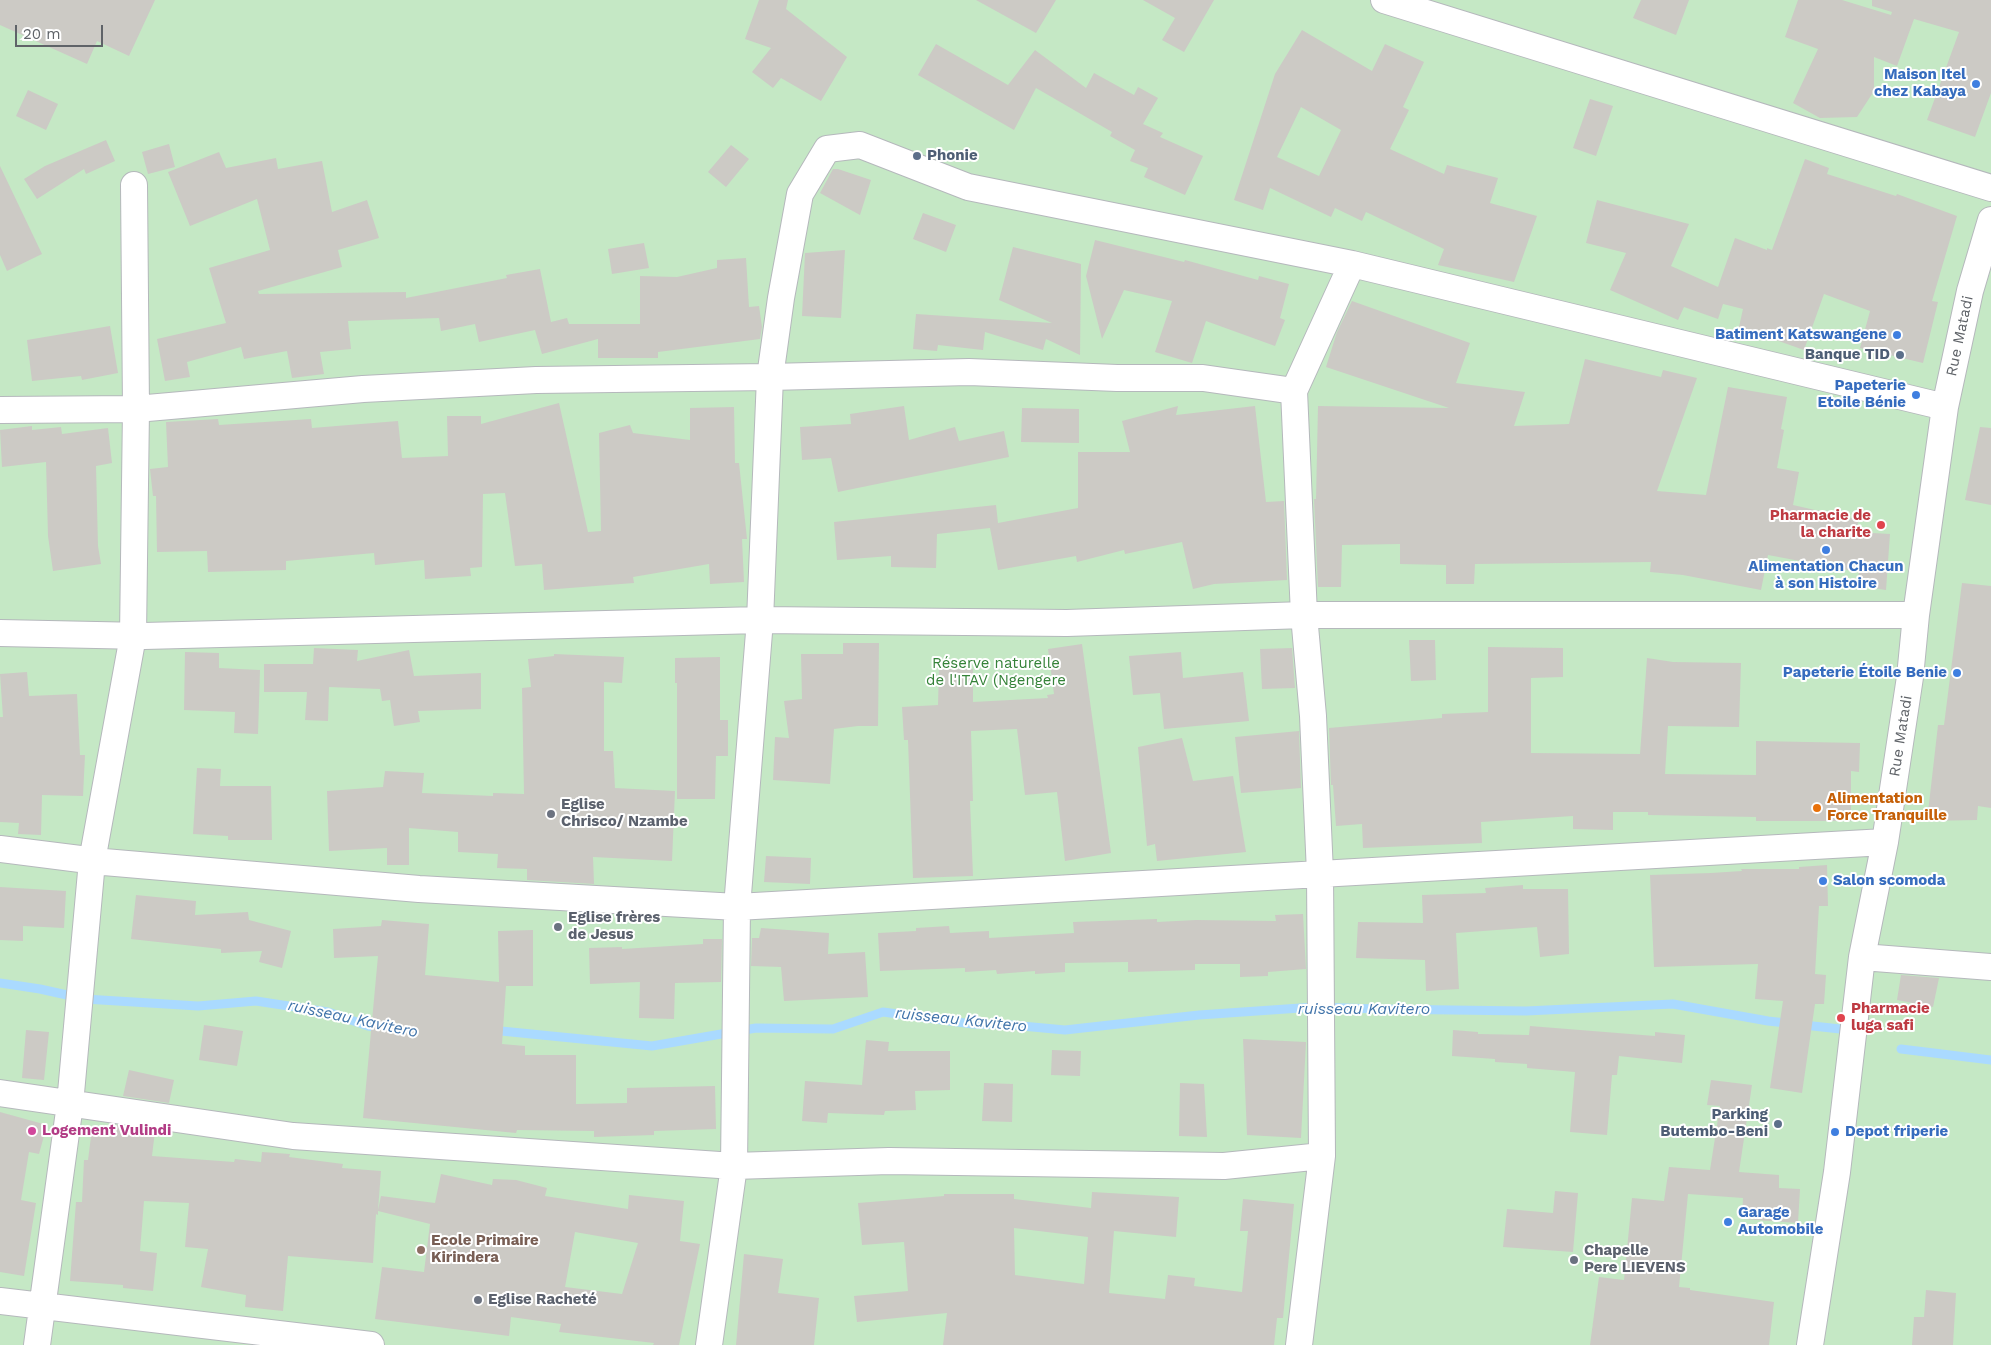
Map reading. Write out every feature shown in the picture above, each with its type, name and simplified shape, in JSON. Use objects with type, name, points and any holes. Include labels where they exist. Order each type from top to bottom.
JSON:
[{"type":"street","points":[[1384,0],[1991,188]]},
{"type":"street","points":[[709,1345],[734,1166],[737,907],[760,620],[770,377],[781,298],[800,194],[827,149],[860,145],[968,187],[1352,264],[1945,407]]},
{"type":"street","points":[[37,1345],[70,1104],[92,861],[133,636],[136,409],[134,185]]},
{"type":"street","name":"Rue Matadi","points":[[1810,1345],[1837,1172],[1862,957],[1885,842],[1910,677],[1916,615],[1945,407],[1970,292],[1991,220]]},
{"type":"street","points":[[1299,1345],[1322,1156],[1320,873],[1313,716],[1304,615],[1294,391],[1352,264]]},
{"type":"street","points":[[0,410],[136,409],[363,389],[536,380],[969,372],[1117,378],[1203,378],[1294,391]]},
{"type":"street","points":[[0,633],[133,636],[760,620],[1067,623],[1304,615],[1916,615]]},
{"type":"street","points":[[0,850],[92,861],[419,889],[737,907],[1885,842]]},
{"type":"street","points":[[1862,957],[1991,967]]},
{"type":"street","points":[[0,1093],[293,1136],[734,1166],[889,1161],[1224,1166],[1322,1156]]},
{"type":"street","points":[[0,1301],[371,1345]]},
{"type":"green space","name":"Réserve naturelle de l'ITAV (Ngengere","points":[[0,0],[1991,0],[1991,1345],[0,1345]]},
{"type":"building","points":[[0,0],[155,0],[129,56],[97,41],[87,64],[0,25]]},
{"type":"building","points":[[759,0],[788,0],[786,9],[847,57],[821,101],[781,78],[773,88],[752,72],[771,48],[745,39]]},
{"type":"building","points":[[976,0],[1056,0],[1036,33]]},
{"type":"building","points":[[1143,0],[1214,0],[1184,52],[1162,40],[1175,18]]},
{"type":"building","points":[[1641,0],[1689,0],[1676,35],[1633,18]]},
{"type":"building","points":[[1798,0],[1842,0],[1891,15],[1892,12],[1872,6],[1872,0],[1991,0],[1991,93],[1975,137],[1927,120],[1959,32],[1914,19],[1897,66],[1874,57],[1874,91],[1857,117],[1820,118],[1793,103],[1818,49],[1785,37]]},
{"type":"building","points":[[1302,30],[1372,71],[1385,44],[1424,62],[1403,107],[1409,110],[1390,149],[1444,174],[1447,165],[1498,178],[1490,203],[1537,216],[1514,282],[1438,265],[1444,249],[1366,212],[1362,221],[1335,208],[1331,217],[1270,188],[1263,210],[1234,200],[1275,74]],"holes":[[[1301,107],[1341,130],[1319,176],[1277,157]]]},
{"type":"building","points":[[936,44],[1008,85],[1035,50],[1086,88],[1094,73],[1134,95],[1138,87],[1158,98],[1143,124],[1163,133],[1160,137],[1203,156],[1185,195],[1144,177],[1148,168],[1130,161],[1135,150],[1110,136],[1112,132],[1036,88],[1014,130],[918,75]]},
{"type":"building","points":[[28,90],[58,104],[46,130],[16,116]]},
{"type":"building","points":[[1590,99],[1613,106],[1596,156],[1573,148]]},
{"type":"building","points":[[106,140],[115,161],[86,174],[84,169],[37,199],[24,179],[45,166]]},
{"type":"building","points":[[169,144],[175,167],[148,174],[142,152]]},
{"type":"building","points":[[731,145],[749,159],[726,187],[708,172]]},
{"type":"building","points":[[219,152],[226,168],[276,158],[278,169],[322,161],[332,212],[367,200],[379,238],[338,250],[342,267],[258,291],[259,294],[406,292],[406,298],[507,278],[506,275],[540,269],[551,322],[567,318],[569,324],[640,324],[640,276],[677,277],[717,268],[717,260],[746,258],[749,307],[759,306],[762,327],[760,339],[658,352],[658,358],[598,358],[598,339],[542,354],[535,330],[479,342],[475,324],[441,331],[439,318],[348,321],[351,349],[320,352],[324,374],[292,378],[287,351],[244,359],[241,347],[187,362],[190,377],[165,381],[157,339],[226,323],[209,268],[270,250],[257,199],[190,226],[168,172]]},
{"type":"building","points":[[1805,159],[1829,168],[1827,174],[1896,196],[1897,194],[1957,216],[1932,301],[1938,302],[1923,363],[1860,348],[1870,311],[1824,294],[1804,350],[1739,327],[1743,309],[1723,304],[1718,319],[1684,307],[1678,320],[1610,290],[1626,253],[1586,243],[1597,200],[1689,224],[1671,266],[1718,287],[1735,238],[1767,250],[1767,248],[1772,250]]},
{"type":"building","points":[[0,166],[42,254],[7,271],[0,255]]},
{"type":"building","points":[[833,169],[871,180],[860,215],[820,193]]},
{"type":"building","points":[[923,213],[956,225],[946,252],[913,239]]},
{"type":"building","points":[[1095,240],[1184,262],[1185,260],[1258,280],[1259,276],[1289,284],[1280,318],[1285,320],[1275,346],[1206,321],[1192,363],[1155,352],[1172,301],[1124,290],[1102,339],[1086,276]]},
{"type":"building","points":[[644,243],[649,268],[612,274],[608,249]]},
{"type":"building","points":[[1013,247],[1081,264],[1080,355],[1046,339],[1043,350],[985,332],[983,350],[938,345],[937,351],[913,349],[916,314],[1052,323],[999,300]]},
{"type":"building","points":[[845,250],[841,318],[802,316],[805,253]]},
{"type":"building","points":[[1352,301],[1470,343],[1456,383],[1525,392],[1514,426],[1569,424],[1585,359],[1661,377],[1663,370],[1697,378],[1657,491],[1706,495],[1728,387],[1787,397],[1781,429],[1784,430],[1777,468],[1799,472],[1793,505],[1859,520],[1855,532],[1890,534],[1886,590],[1857,586],[1859,572],[1768,555],[1761,590],[1683,575],[1650,572],[1651,562],[1475,564],[1474,584],[1446,584],[1446,565],[1400,564],[1400,544],[1342,545],[1341,587],[1318,587],[1314,499],[1316,499],[1318,406],[1449,408],[1326,367],[1337,332]]},
{"type":"building","points":[[110,326],[118,373],[82,380],[81,376],[32,381],[27,340]]},
{"type":"building","points":[[559,403],[588,532],[601,531],[599,433],[630,425],[633,433],[690,440],[690,408],[734,407],[735,463],[739,463],[747,539],[742,539],[744,582],[710,584],[709,564],[633,577],[634,583],[544,590],[542,564],[515,566],[505,493],[483,494],[482,567],[470,568],[471,576],[425,579],[424,560],[375,565],[374,553],[286,561],[286,570],[208,572],[207,551],[157,552],[156,496],[153,496],[150,469],[168,467],[166,422],[218,419],[219,425],[311,419],[312,428],[398,421],[402,458],[448,456],[447,416],[481,416],[481,424]]},
{"type":"building","points":[[904,406],[909,440],[955,427],[959,441],[1004,431],[1009,457],[838,492],[831,458],[802,460],[800,427],[851,424],[850,414]]},
{"type":"building","points":[[1178,406],[1176,415],[1255,406],[1266,502],[1284,501],[1287,580],[1214,584],[1193,589],[1182,542],[1125,554],[1124,550],[1077,562],[1076,556],[998,570],[990,528],[937,534],[936,568],[891,567],[891,556],[837,560],[834,522],[996,505],[998,523],[1078,508],[1078,452],[1130,452],[1122,421]]},
{"type":"building","points":[[1022,408],[1079,409],[1079,443],[1021,442]]},
{"type":"building","points":[[32,426],[32,430],[61,427],[62,434],[108,428],[112,463],[96,466],[98,546],[101,564],[53,571],[48,536],[46,462],[2,467],[0,430]]},
{"type":"building","points":[[1980,427],[1991,428],[1991,505],[1965,500]]},
{"type":"building","points":[[1962,583],[1991,586],[1991,808],[1978,806],[1977,820],[1927,821],[1938,725],[1944,725]]},
{"type":"building","points":[[1409,640],[1435,640],[1436,680],[1411,681]]},
{"type":"building","points":[[843,643],[879,643],[878,726],[834,729],[830,784],[773,780],[775,737],[789,738],[784,701],[802,699],[801,654],[843,654]]},
{"type":"building","points":[[1082,644],[1111,853],[1065,861],[1057,792],[1025,795],[1017,729],[971,731],[973,801],[970,801],[973,876],[913,878],[908,740],[904,740],[902,707],[938,705],[939,668],[973,669],[973,702],[1048,698],[1047,695],[1054,694],[1048,649]]},
{"type":"building","points":[[1488,647],[1563,648],[1563,677],[1531,678],[1531,753],[1640,754],[1647,658],[1673,662],[1741,663],[1739,727],[1668,726],[1665,774],[1756,775],[1756,741],[1860,743],[1859,772],[1851,771],[1851,821],[1756,821],[1756,817],[1648,815],[1648,812],[1613,812],[1613,830],[1573,829],[1573,816],[1481,822],[1482,843],[1363,848],[1362,824],[1336,826],[1333,785],[1331,785],[1329,728],[1442,718],[1442,714],[1488,712]]},
{"type":"building","points":[[314,648],[358,650],[357,661],[409,650],[414,676],[481,673],[481,709],[418,711],[420,722],[394,726],[390,700],[382,701],[380,689],[329,687],[328,721],[305,720],[307,692],[264,692],[264,664],[313,664]]},
{"type":"building","points":[[1292,648],[1295,688],[1262,689],[1260,649]]},
{"type":"building","points":[[185,652],[219,653],[219,668],[260,670],[258,734],[234,733],[235,712],[184,710]]},
{"type":"building","points":[[1181,652],[1183,678],[1243,672],[1249,721],[1164,729],[1160,693],[1133,695],[1129,656]]},
{"type":"building","points":[[554,654],[624,657],[622,683],[604,682],[604,751],[613,751],[615,788],[675,791],[672,861],[593,857],[594,884],[527,880],[527,869],[497,868],[498,854],[458,852],[458,832],[409,828],[409,865],[387,865],[387,848],[329,851],[327,791],[383,787],[385,771],[424,773],[422,793],[493,796],[493,793],[524,794],[522,688],[531,687],[528,659],[554,656]]},
{"type":"building","points":[[720,657],[720,720],[728,720],[728,756],[716,756],[715,799],[677,799],[677,683],[675,683],[675,658]]},
{"type":"building","points":[[27,672],[29,696],[77,694],[80,755],[85,755],[83,796],[42,795],[41,835],[18,834],[19,823],[0,822],[0,717],[3,717],[0,674]]},
{"type":"building","points":[[1299,731],[1301,788],[1241,793],[1235,737]]},
{"type":"building","points":[[1182,738],[1193,781],[1233,776],[1246,852],[1157,861],[1155,844],[1147,846],[1138,747]]},
{"type":"building","points":[[197,768],[221,769],[220,786],[271,786],[272,840],[228,840],[228,836],[193,834]]},
{"type":"building","points":[[766,856],[811,858],[810,884],[764,882]]},
{"type":"building","points":[[1827,865],[1828,906],[1819,906],[1815,974],[1826,975],[1824,1004],[1815,1004],[1802,1093],[1770,1088],[1783,1001],[1755,999],[1758,964],[1654,967],[1650,875],[1742,871],[1741,869],[1799,869],[1799,867]]},
{"type":"building","points":[[1523,885],[1523,889],[1568,889],[1569,954],[1540,957],[1537,927],[1456,933],[1459,989],[1426,991],[1425,960],[1356,958],[1358,922],[1423,923],[1422,895],[1486,893],[1485,888]]},
{"type":"building","points":[[0,887],[66,891],[64,928],[23,926],[23,941],[0,940]]},
{"type":"building","points":[[136,895],[196,901],[195,915],[248,912],[249,920],[291,931],[282,968],[259,962],[262,951],[221,953],[221,949],[131,939]]},
{"type":"building","points":[[1303,914],[1306,969],[1268,972],[1268,976],[1240,977],[1240,964],[1195,964],[1195,970],[1128,972],[1128,962],[1065,963],[1065,972],[1035,974],[1035,971],[997,974],[996,970],[965,972],[965,968],[880,971],[878,933],[916,931],[916,928],[949,926],[950,933],[989,931],[989,938],[1074,933],[1073,922],[1157,919],[1157,922],[1196,920],[1276,921],[1275,915]]},
{"type":"building","points":[[382,920],[429,924],[425,975],[499,982],[498,931],[533,930],[533,986],[506,986],[502,1044],[525,1046],[525,1055],[576,1055],[576,1104],[627,1103],[627,1088],[715,1086],[716,1129],[654,1131],[654,1135],[594,1137],[594,1131],[517,1130],[516,1133],[363,1118],[378,956],[334,958],[333,929],[381,926]]},
{"type":"building","points":[[761,928],[829,933],[828,954],[865,952],[868,997],[784,1001],[781,967],[751,966],[752,938],[759,938]]},
{"type":"building","points":[[703,939],[722,939],[721,982],[675,983],[674,1019],[639,1018],[640,982],[590,984],[589,948],[622,947],[622,949],[703,944]]},
{"type":"building","points":[[1901,975],[1939,978],[1933,1007],[1897,1000]]},
{"type":"building","points":[[204,1025],[243,1031],[237,1066],[199,1060]]},
{"type":"building","points":[[1530,1026],[1655,1036],[1655,1032],[1685,1035],[1682,1063],[1619,1056],[1617,1075],[1612,1075],[1607,1135],[1570,1132],[1575,1072],[1527,1068],[1527,1064],[1495,1062],[1495,1059],[1452,1056],[1453,1030],[1478,1032],[1478,1034],[1529,1035]]},
{"type":"building","points":[[26,1030],[49,1032],[44,1080],[22,1078]]},
{"type":"building","points":[[1243,1039],[1306,1042],[1301,1138],[1247,1135]]},
{"type":"building","points":[[866,1040],[889,1042],[888,1051],[950,1051],[950,1090],[915,1091],[916,1110],[885,1111],[884,1115],[828,1113],[827,1123],[802,1121],[805,1081],[862,1085]]},
{"type":"building","points":[[1052,1050],[1081,1051],[1080,1076],[1051,1075]]},
{"type":"building","points":[[129,1070],[174,1080],[169,1103],[123,1096]]},
{"type":"building","points":[[1711,1080],[1752,1085],[1739,1172],[1779,1175],[1779,1188],[1800,1189],[1798,1223],[1742,1219],[1743,1198],[1688,1194],[1679,1287],[1774,1302],[1769,1345],[1590,1345],[1599,1277],[1624,1280],[1632,1198],[1664,1201],[1669,1167],[1710,1170],[1720,1106],[1707,1105]]},
{"type":"building","points":[[984,1083],[1013,1084],[1012,1122],[982,1121]]},
{"type":"building","points":[[1180,1083],[1204,1084],[1207,1137],[1179,1136]]},
{"type":"building","points":[[0,1112],[47,1125],[39,1154],[29,1152],[21,1200],[36,1203],[24,1276],[0,1272]]},
{"type":"building","points":[[117,1125],[155,1131],[152,1156],[234,1162],[235,1159],[261,1162],[262,1152],[290,1154],[289,1157],[343,1164],[342,1168],[381,1171],[378,1210],[381,1196],[435,1203],[441,1174],[492,1185],[493,1179],[516,1180],[547,1188],[545,1196],[628,1209],[629,1195],[684,1201],[680,1241],[700,1244],[679,1345],[653,1345],[654,1343],[559,1332],[561,1324],[511,1317],[509,1336],[375,1319],[382,1267],[424,1272],[430,1224],[378,1211],[378,1215],[376,1214],[373,1263],[288,1256],[283,1311],[245,1307],[246,1295],[201,1287],[208,1249],[185,1247],[189,1203],[144,1201],[140,1251],[157,1253],[153,1291],[123,1288],[123,1285],[70,1281],[76,1202],[82,1202],[84,1160],[88,1160],[92,1129],[115,1132]],"holes":[[[575,1232],[638,1243],[622,1294],[565,1287]]]},
{"type":"building","points":[[1555,1191],[1578,1193],[1573,1252],[1503,1247],[1507,1209],[1553,1213]]},
{"type":"building","points":[[1092,1192],[1179,1197],[1176,1237],[1114,1231],[1109,1293],[1165,1299],[1168,1275],[1195,1278],[1194,1286],[1242,1292],[1248,1231],[1240,1231],[1243,1199],[1294,1204],[1283,1318],[1277,1318],[1274,1345],[943,1345],[947,1313],[857,1322],[854,1296],[908,1291],[904,1242],[862,1245],[858,1203],[944,1196],[944,1194],[1014,1194],[1014,1199],[1091,1208]],"holes":[[[1014,1228],[1088,1237],[1084,1284],[1015,1275]]]},
{"type":"building","points":[[744,1254],[783,1259],[778,1293],[819,1298],[814,1345],[736,1345]]},
{"type":"building","points":[[1926,1290],[1956,1293],[1953,1345],[1912,1345],[1914,1317],[1924,1317]]},
{"type":"waterway","name":"ruisseau Kavitero","points":[[0,983],[40,989],[85,999],[198,1006],[256,1001],[328,1012],[368,1026],[382,1028]]},
{"type":"waterway","name":"ruisseau Kavitero","points":[[491,1030],[652,1046],[756,1028],[833,1029],[883,1012],[972,1024],[1011,1025],[1065,1030],[1199,1015],[1315,1007],[1526,1011],[1673,1004],[1768,1021],[1840,1029]]},
{"type":"waterway","name":"ruisseau Kavitero","points":[[1901,1049],[1991,1060]]},
{"type":"place","name":"Maison Itel chez Kabaya","points":[[1976,84]]},
{"type":"place","name":"Phonie","points":[[917,156]]},
{"type":"place","name":"Batiment Katswangene","points":[[1897,335]]},
{"type":"place","name":"Banque TID","points":[[1900,355]]},
{"type":"place","name":"Papeterie Etoile Bénie","points":[[1916,395]]},
{"type":"place","name":"Pharmacie de la charite","points":[[1881,525]]},
{"type":"place","name":"Alimentation Chacun à son Histoire","points":[[1826,550]]},
{"type":"place","name":"Papeterie Étoile Benie","points":[[1957,673]]},
{"type":"place","name":"Alimentation Force Tranquille","points":[[1817,808]]},
{"type":"place","name":"Eglise Chrisco/ Nzambe","points":[[551,814]]},
{"type":"place","name":"Salon scomoda","points":[[1823,881]]},
{"type":"place","name":"Eglise frères de Jesus","points":[[558,927]]},
{"type":"place","name":"Pharmacie luga safi","points":[[1841,1018]]},
{"type":"place","name":"Parking Butembo-Beni","points":[[1778,1124]]},
{"type":"place","name":"Logement Vulindi","points":[[32,1131]]},
{"type":"place","name":"Depot friperie","points":[[1835,1132]]},
{"type":"place","name":"Garage Automobile","points":[[1728,1222]]},
{"type":"place","name":"Ecole Primaire Kirindera","points":[[421,1250]]},
{"type":"place","name":"Chapelle Pere LIEVENS","points":[[1574,1260]]},
{"type":"place","name":"Eglise Racheté","points":[[478,1300]]}]
